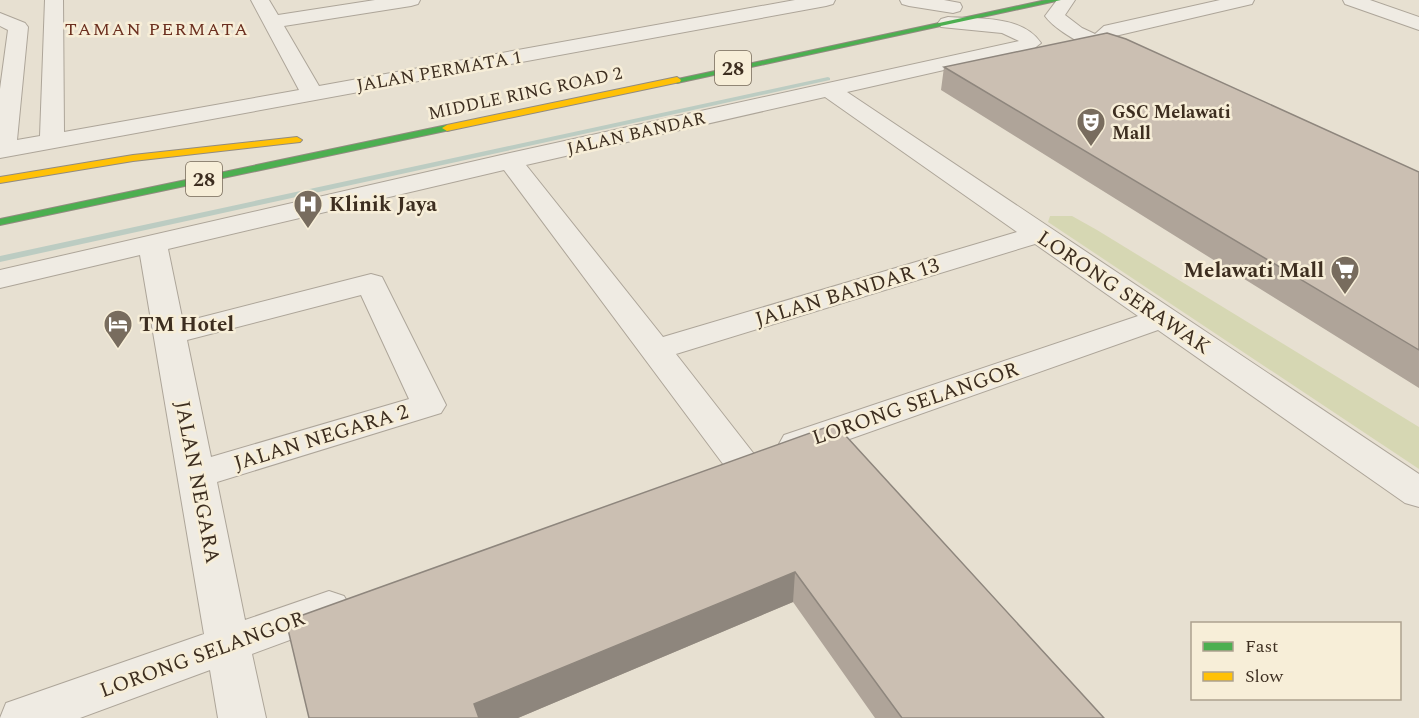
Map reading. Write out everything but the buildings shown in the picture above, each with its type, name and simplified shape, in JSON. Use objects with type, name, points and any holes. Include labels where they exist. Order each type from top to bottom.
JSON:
[{"type":"highway","name":"MIDDLE RING ROAD 2","points":[[951,15],[990,0]]},
{"type":"highway","name":"MIDDLE RING ROAD 2","points":[[0,222],[951,15],[1057,0]]},
{"type":"highway","name":"28","points":[[0,180],[133,158],[303,139],[149,170]]},
{"type":"street","points":[[52,143],[54,0]]},
{"type":"street","points":[[260,0],[312,94]]},
{"type":"street","points":[[271,22],[411,0]]},
{"type":"street","name":"JALAN PERMATA 1","points":[[2,151],[826,0]]},
{"type":"street","points":[[1066,0],[1055,16],[1064,24],[1075,32],[1151,65],[1109,41],[1107,33]]},
{"type":"street","points":[[1064,24],[1107,33],[1245,0]]},
{"type":"street","points":[[1352,0],[1419,24]]},
{"type":"street","points":[[905,9],[951,15]]},
{"type":"street","points":[[2,11],[18,27],[2,151]]},
{"type":"street","name":"JALAN BANDAR","points":[[0,279],[1031,43],[1022,34],[1004,27],[951,15]]},
{"type":"street","name":"LORONG SERAWAK","points":[[829,90],[1419,494]]},
{"type":"street","points":[[510,161],[656,350]]},
{"type":"street","name":"JALAN BANDAR 13","points":[[656,350],[1039,234]]},
{"type":"street","name":"JALAN NEGARA","points":[[153,245],[242,718]]},
{"type":"street","name":"JALAN NEGARA 2","points":[[170,335],[371,283],[429,405],[197,475]]},
{"type":"street","name":"LORONG SELANGOR","points":[[656,350],[725,469],[1162,318]]},
{"type":"street","name":"LORONG SELANGOR","points":[[23,718],[362,597]]},
{"type":"green space","points":[[1050,216],[1072,216],[1097,230],[1419,427],[1419,469],[1048,222]]},
{"type":"waterway","points":[[0,259],[828,79]]},
{"type":"traffic: fast","points":[[677,80],[1057,0]]},
{"type":"traffic: fast","points":[[0,222],[447,128]]},
{"type":"traffic: slow","points":[[447,128],[677,80]]},
{"type":"traffic: slow","points":[[0,180],[133,158],[297,140]]},
{"type":"place","name":"GSC Melawati Mall","points":[[1091,148]]},
{"type":"place","name":"Klinik Jaya","points":[[308,230]]},
{"type":"place","name":"Melawati Mall","points":[[1345,296]]},
{"type":"place","name":"TM Hotel","points":[[118,350]]},
{"type":"district","name":"TAMAN PERMATA","points":[[157,29]]}]
